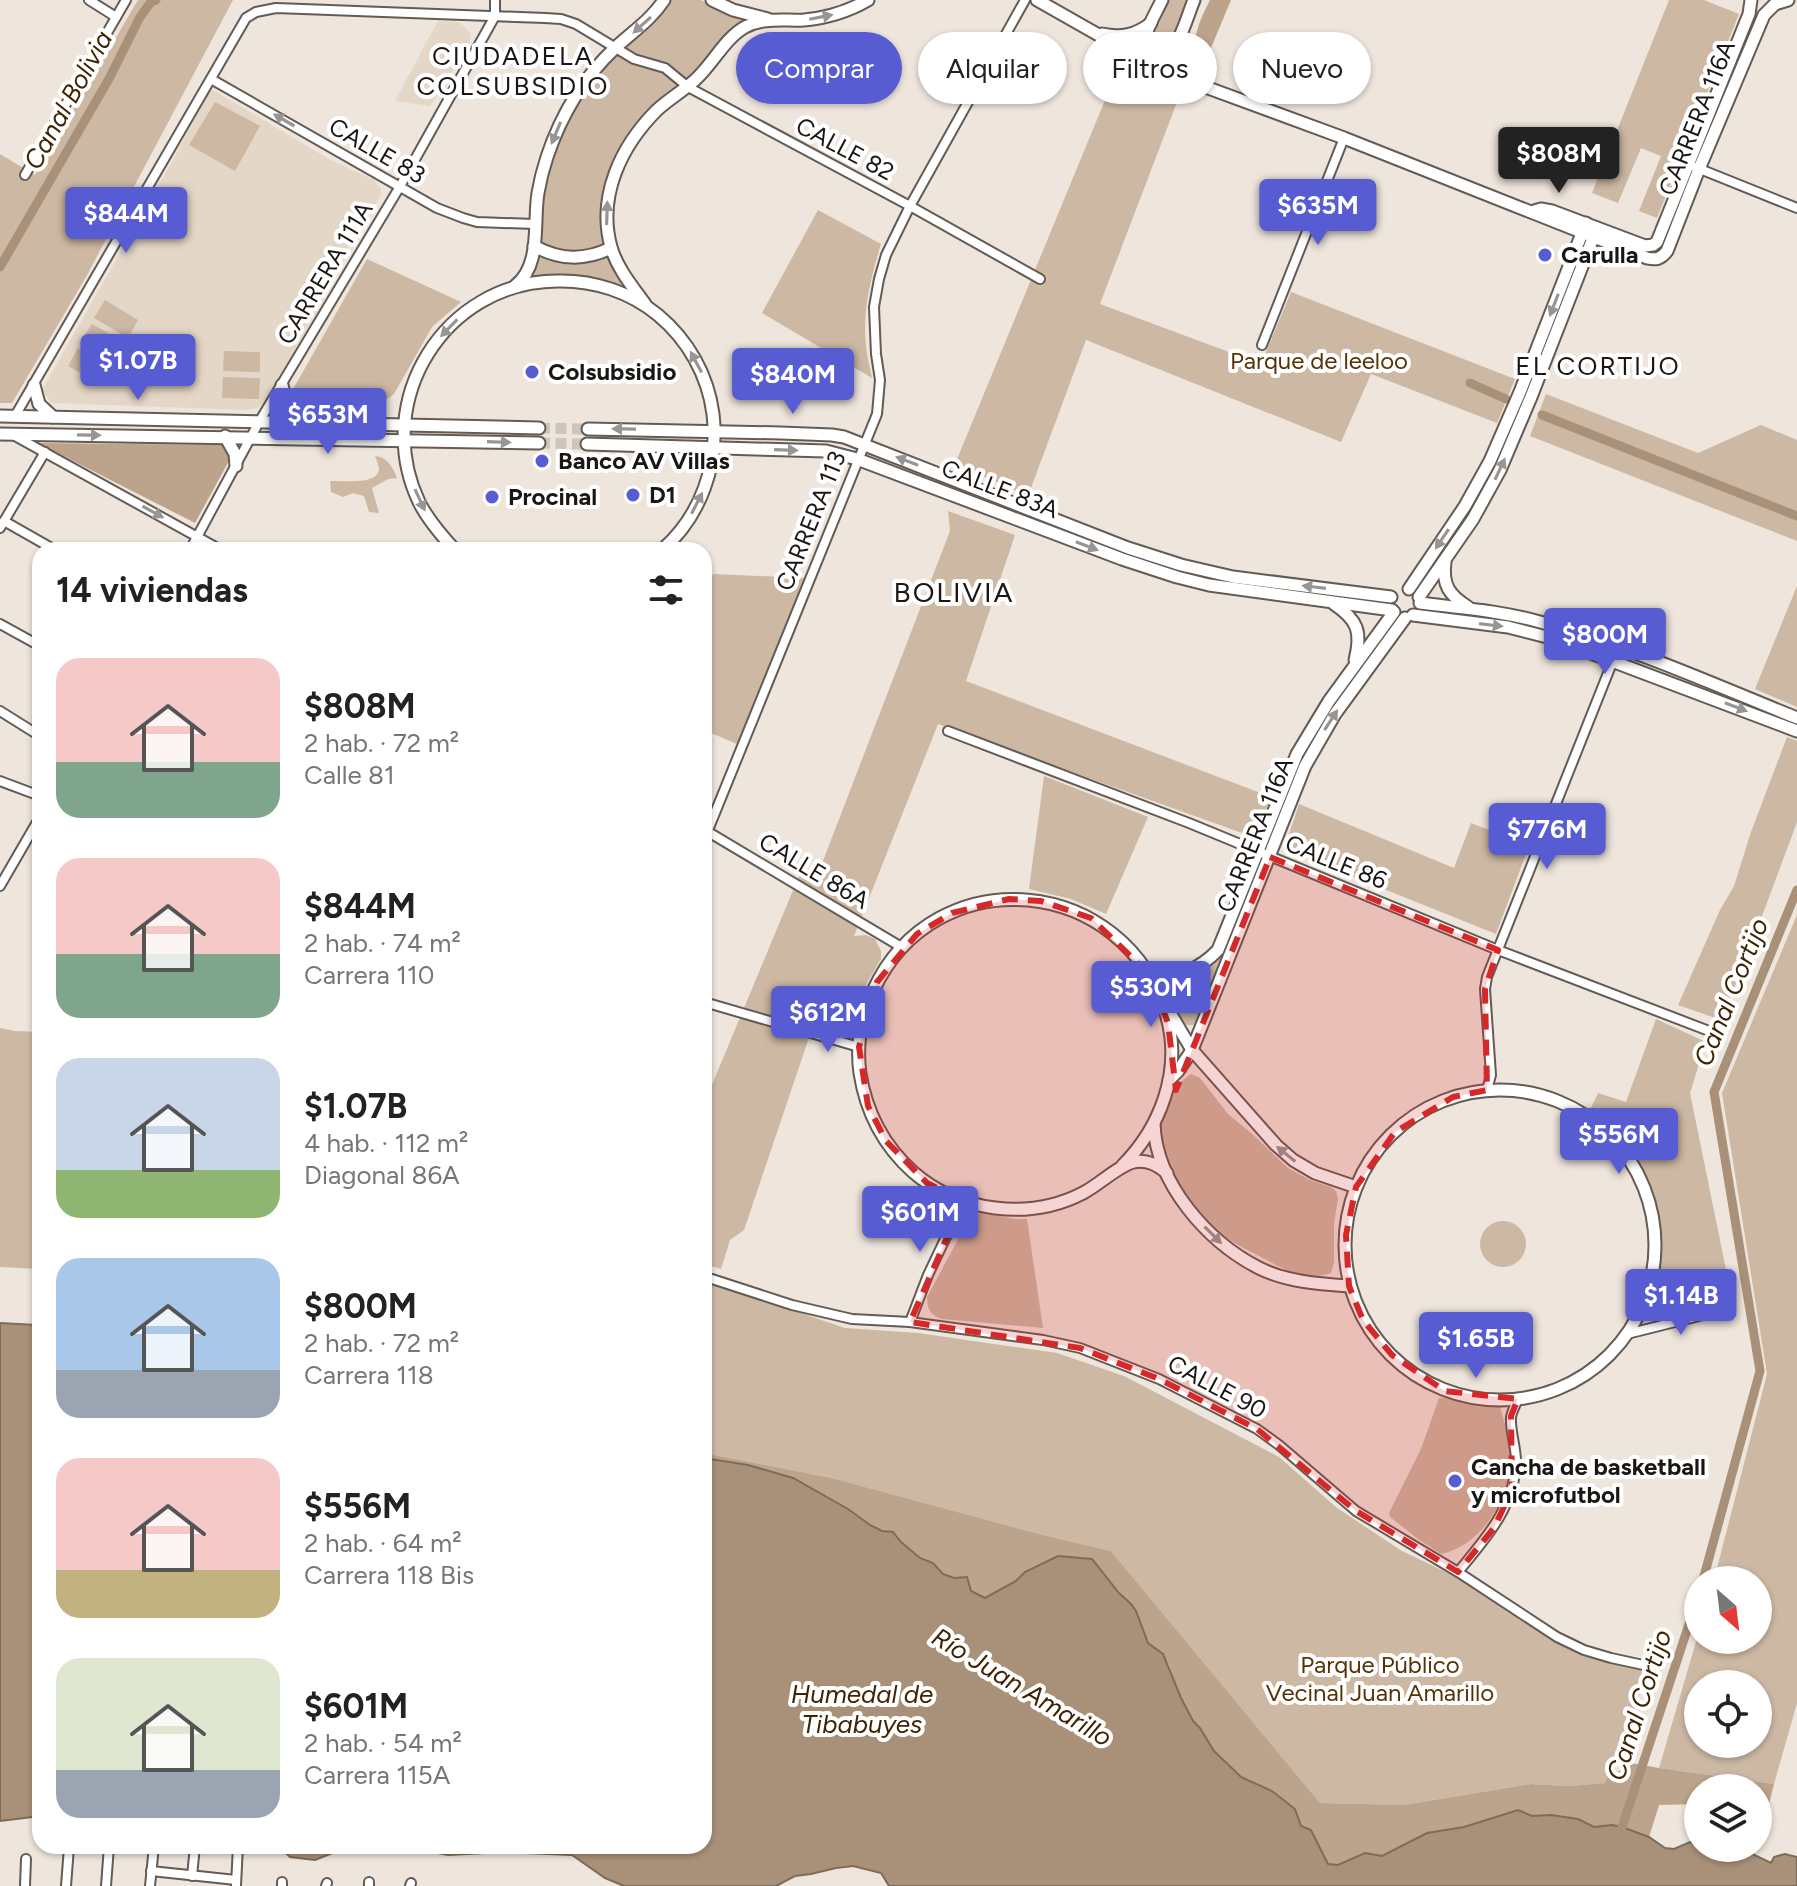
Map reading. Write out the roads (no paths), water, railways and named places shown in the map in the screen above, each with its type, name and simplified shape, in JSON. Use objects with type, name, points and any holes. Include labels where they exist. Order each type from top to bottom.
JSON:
[{"type":"street","points":[[89,0],[116,17]]},
{"type":"street","points":[[25,175],[126,0]]},
{"type":"street","points":[[495,0],[495,16]]},
{"type":"street","points":[[514,287],[522,281],[531,263],[541,178],[561,122],[584,84],[616,47],[656,12],[664,0]]},
{"type":"street","points":[[712,0],[741,12],[772,19],[798,20],[823,17],[868,0]]},
{"type":"street","name":"CARRERA 113","points":[[712,817],[877,414],[880,380],[874,307],[886,255],[1025,0]]},
{"type":"street","points":[[1037,0],[1093,31],[1115,37],[1135,33],[1151,23]]},
{"type":"street","points":[[1148,32],[1162,0]]},
{"type":"street","points":[[1181,32],[1194,0]]},
{"type":"street","name":"CARRERA 116A","points":[[1590,230],[1647,258],[1660,258],[1667,251],[1693,166],[1749,14],[1751,0]]},
{"type":"street","name":"CARRERA 116A","points":[[1590,230],[1645,246],[1653,245],[1764,15],[1775,4],[1788,0]]},
{"type":"street","name":"CALLE 82","points":[[211,79],[246,18],[256,12],[289,9],[569,21],[641,63],[665,68],[688,87],[1040,279]]},
{"type":"street","name":"CARRERA 111A","points":[[195,542],[259,422],[399,188],[495,16]]},
{"type":"street","points":[[648,307],[627,279],[611,248],[606,223],[609,192],[617,165],[635,134],[659,108],[701,75],[734,36],[744,28],[772,19]]},
{"type":"street","points":[[15,416],[211,79]]},
{"type":"street","name":"CALLE 83","points":[[211,79],[437,208],[477,222],[534,224]]},
{"type":"street","points":[[1217,91],[1531,212],[1546,209],[1590,230]]},
{"type":"street","points":[[1262,345],[1344,138]]},
{"type":"street","points":[[1693,166],[1797,208]]},
{"type":"street","points":[[1416,596],[1480,508],[1500,470],[1531,397],[1590,230]]},
{"type":"street","points":[[1590,230],[1490,461],[1416,596],[1419,607],[1399,611],[1395,592],[1402,588],[1416,596],[1542,622],[1618,648],[1797,718]]},
{"type":"street","points":[[534,246],[559,257],[572,258],[586,257],[611,248]]},
{"type":"street","points":[[447,542],[435,529],[419,502],[408,472],[404,425],[408,399],[417,373],[447,329],[467,311],[490,297],[514,287],[543,281],[572,280],[625,294],[648,307],[671,326],[703,374],[715,431],[710,473],[687,522],[669,542]]},
{"type":"street","points":[[34,385],[39,404],[54,417]]},
{"type":"street","points":[[282,385],[287,407],[302,423]]},
{"type":"street","points":[[0,416],[538,428],[538,443],[6,434]]},
{"type":"street","points":[[449,441],[450,425]]},
{"type":"street","name":"CALLE 83A","points":[[1179,571],[864,444],[832,435],[589,429],[588,444],[826,451],[857,459],[1122,559],[1179,571],[1232,582],[1330,602],[1508,627],[1551,638],[1797,731]]},
{"type":"street","points":[[656,430],[656,446]]},
{"type":"street","points":[[6,434],[45,452],[208,542]]},
{"type":"street","points":[[225,436],[235,454],[236,466]]},
{"type":"street","points":[[38,542],[2,525],[45,452]]},
{"type":"street","points":[[0,506],[10,512]]},
{"type":"street","points":[[1445,559],[1444,575],[1448,591],[1471,609]]},
{"type":"street","name":"CALLE 83A","points":[[1232,582],[1399,611]]},
{"type":"street","points":[[1330,602],[1351,617],[1360,637],[1352,668]]},
{"type":"street","name":"CARRERA 116A","points":[[1169,1081],[1192,1050],[1264,855],[1297,754],[1352,668],[1399,611]]},
{"type":"street","name":"CARRERA 116A","points":[[1150,975],[1182,974],[1198,967],[1218,950],[1317,743],[1399,611]]},
{"type":"street","points":[[0,624],[32,642]]},
{"type":"street","points":[[1487,1090],[1491,1075],[1485,989],[1487,977],[1618,648]]},
{"type":"street","points":[[0,711],[32,731]]},
{"type":"street","name":"CALLE 86","points":[[948,731],[1709,1031]]},
{"type":"street","points":[[0,781],[32,793]]},
{"type":"street","points":[[0,886],[32,831]]},
{"type":"street","name":"CALLE 86A","points":[[712,838],[903,948]]},
{"type":"street","points":[[1162,999],[1171,1048],[1169,1081],[1154,1124],[1134,1153],[1103,1182],[1059,1203],[1011,1210],[963,1201],[945,1193],[927,1183],[898,1157],[868,1106],[859,1067],[861,1031],[869,1001],[889,964],[934,922],[952,913],[980,903],[1009,899],[1041,901],[1068,907],[1113,932],[1132,950],[1150,975],[1192,1050],[1276,1145],[1315,1173],[1356,1187]]},
{"type":"street","points":[[712,1004],[859,1047]]},
{"type":"street","points":[[1171,1048],[1184,1046],[1192,1050]]},
{"type":"street","points":[[1487,1090],[1522,1090],[1556,1099],[1587,1115],[1613,1138],[1634,1166],[1648,1197],[1654,1228],[1655,1259],[1641,1310],[1627,1334],[1606,1358],[1580,1378],[1550,1392],[1518,1399],[1481,1399],[1445,1391],[1412,1374],[1377,1340],[1363,1320],[1349,1286],[1346,1259],[1349,1211],[1356,1187],[1373,1157],[1395,1132],[1422,1111],[1453,1097],[1487,1090]]},
{"type":"street","points":[[1154,1124],[1157,1149],[1167,1173],[1190,1212],[1222,1244],[1260,1269],[1304,1283],[1349,1286]]},
{"type":"street","points":[[1122,1166],[1146,1161],[1167,1173]]},
{"type":"street","points":[[910,1322],[963,1201]]},
{"type":"street","name":"CALLE 90","points":[[712,1279],[792,1305],[852,1319],[910,1322],[1080,1348],[1159,1379],[1257,1429],[1356,1511],[1458,1572],[1557,1637],[1584,1650],[1648,1666]]},
{"type":"street","points":[[1627,1334],[1727,1309]]},
{"type":"street","points":[[1458,1572],[1494,1528],[1512,1490],[1516,1462],[1511,1416],[1518,1399]]},
{"type":"street","points":[[66,1886],[68,1854]]},
{"type":"street","points":[[106,1886],[108,1854]]},
{"type":"street","points":[[150,1886],[153,1854]]},
{"type":"street","points":[[192,1876],[194,1854]]},
{"type":"street","points":[[151,1871],[236,1883],[238,1854]]},
{"type":"street","points":[[25,1886],[26,1859]]},
{"type":"water","points":[[0,1323],[32,1325],[32,1817],[0,1821]]},
{"type":"water","name":"Humedal de Tibabuyes","points":[[712,1459],[748,1465],[793,1478],[870,1525],[893,1532],[920,1558],[933,1563],[943,1574],[954,1578],[967,1577],[971,1591],[985,1598],[1016,1581],[1025,1572],[1058,1556],[1092,1559],[1136,1611],[1148,1643],[1163,1654],[1193,1721],[1214,1751],[1241,1777],[1272,1791],[1295,1809],[1301,1826],[1311,1830],[1328,1864],[1338,1865],[1365,1853],[1382,1856],[1427,1833],[1464,1827],[1518,1810],[1532,1816],[1578,1819],[1594,1827],[1622,1827],[1649,1837],[1665,1848],[1674,1849],[1684,1845],[1684,1862],[1771,1863],[1774,1857],[1785,1854],[1797,1857],[1797,1886],[889,1886],[881,1873],[853,1866],[795,1876],[776,1886],[624,1886],[605,1878],[572,1855],[549,1854],[712,1854]]},
{"type":"water","name":"Humedal de Tibabuyes","points":[[287,1854],[330,1854],[315,1860],[290,1857]]},
{"type":"waterway","name":"Canal Bolivia","points":[[0,267],[110,77],[140,17],[156,0]]},
{"type":"waterway","name":"Canal Cortijo","points":[[1470,383],[1506,399]]},
{"type":"waterway","name":"Canal Cortijo","points":[[1542,415],[1797,516]]},
{"type":"waterway","name":"Canal Cortijo","points":[[1707,1566],[1760,1371],[1714,1092],[1797,890]]},
{"type":"waterway","name":"Canal Cortijo","points":[[1622,1827],[1684,1639]]},
{"type":"tunnel","points":[[539,428],[588,429]]},
{"type":"tunnel","points":[[539,443],[587,444]]},
{"type":"place","name":"Carulla","points":[[1545,255]]},
{"type":"place","name":"Colsubsidio","points":[[532,372]]},
{"type":"place","name":"Banco AV Villas","points":[[542,461]]},
{"type":"place","name":"D1","points":[[633,495]]},
{"type":"place","name":"Procinal","points":[[492,497]]},
{"type":"place","name":"Cancha de basketball y microfutbol","points":[[1455,1481]]},
{"type":"district","name":"CIUDADELA COLSUBSIDIO","points":[[513,71]]},
{"type":"district","name":"EL CORTIJO","points":[[1598,366]]},
{"type":"district","name":"BOLIVIA","points":[[954,592]]},
{"type":"park label","name":"Parque de leeloo","points":[[1319,361]]},
{"type":"park label","name":"Parque Público Vecinal Juan Amarillo","points":[[1380,1679]]},
{"type":"water label","name":"Río Juan Amarillo","points":[[1022,1687]]}]
